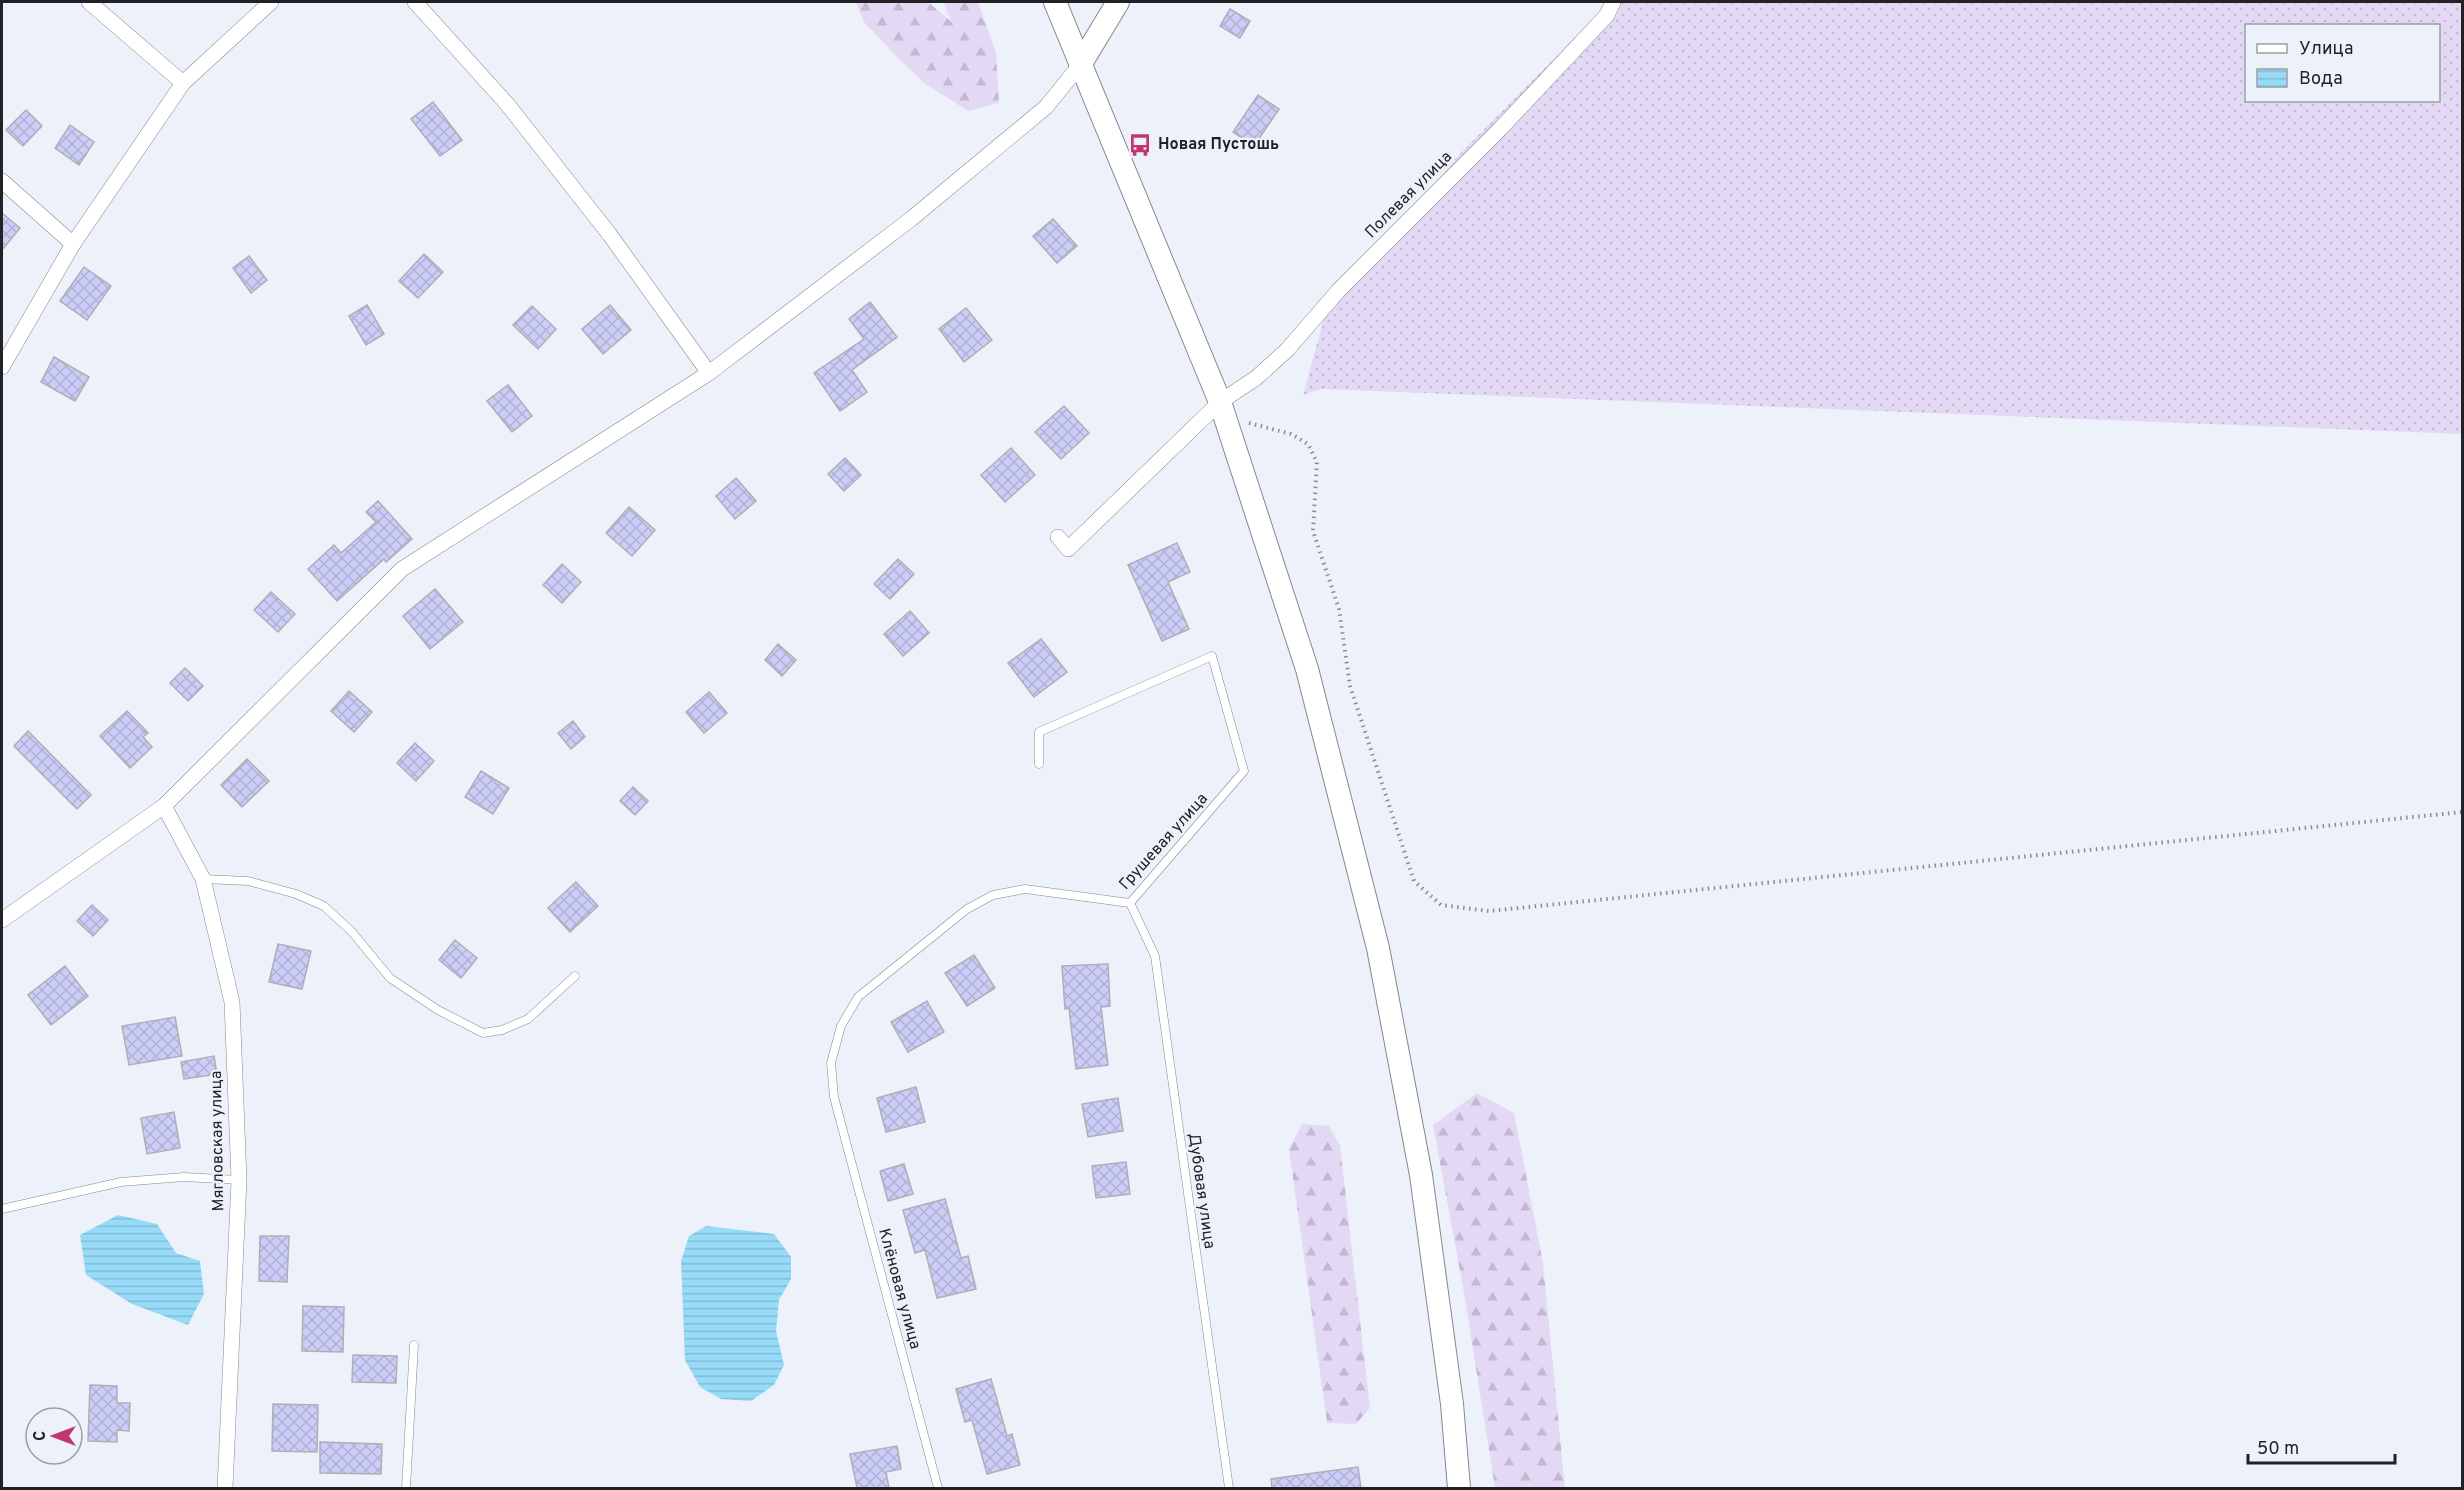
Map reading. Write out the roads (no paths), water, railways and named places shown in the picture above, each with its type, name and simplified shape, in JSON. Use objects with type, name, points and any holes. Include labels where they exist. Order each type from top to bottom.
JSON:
[{"type":"street","points":[[89,2],[183,83]]},
{"type":"street","points":[[2,367],[73,244],[183,83],[271,2]]},
{"type":"street","points":[[415,2],[507,104],[610,234],[709,373]]},
{"type":"street","points":[[1055,2],[1120,154],[1222,409],[1307,669],[1378,948],[1421,1175],[1452,1404],[1459,1488]]},
{"type":"street","points":[[2,920],[164,806],[402,569],[709,373],[911,219],[1046,107],[1080,64],[1118,2]]},
{"type":"street","name":"Полевая улица","points":[[1058,537],[1068,549],[1287,350],[1339,290],[1500,129],[1607,15],[1613,2]]},
{"type":"street","points":[[2,182],[73,244]]},
{"type":"street","name":"Мягловская улица","points":[[164,806],[203,879],[232,1002],[239,1180],[225,1488]]},
{"type":"lane","name":"Грушевая улица","points":[[834,1097],[831,1063],[841,1026],[858,997],[967,909],[993,895],[1025,889],[1130,903],[1244,771],[1212,656],[1039,732],[1039,764]]},
{"type":"lane","points":[[203,879],[248,881],[296,894],[324,906],[352,932],[390,978],[438,1010],[483,1033],[502,1030],[528,1019],[575,976]]},
{"type":"lane","name":"Дубовая улица","points":[[1130,903],[1155,956],[1229,1488]]},
{"type":"lane","name":"Клёновая улица","points":[[834,1097],[938,1488]]},
{"type":"lane","points":[[2,1209],[121,1182],[184,1177],[239,1180]]},
{"type":"lane","points":[[406,1488],[414,1345]]},
{"type":"water","points":[[118,1215],[157,1224],[176,1253],[200,1261],[204,1294],[188,1325],[132,1304],[86,1275],[80,1235]]},
{"type":"water","points":[[706,1226],[774,1234],[791,1257],[791,1279],[779,1300],[776,1331],[784,1365],[774,1385],[751,1401],[721,1399],[700,1387],[685,1360],[681,1261],[689,1236]]},
{"type":"place","name":"Новая Пустошь","points":[[1140,145]]}]
